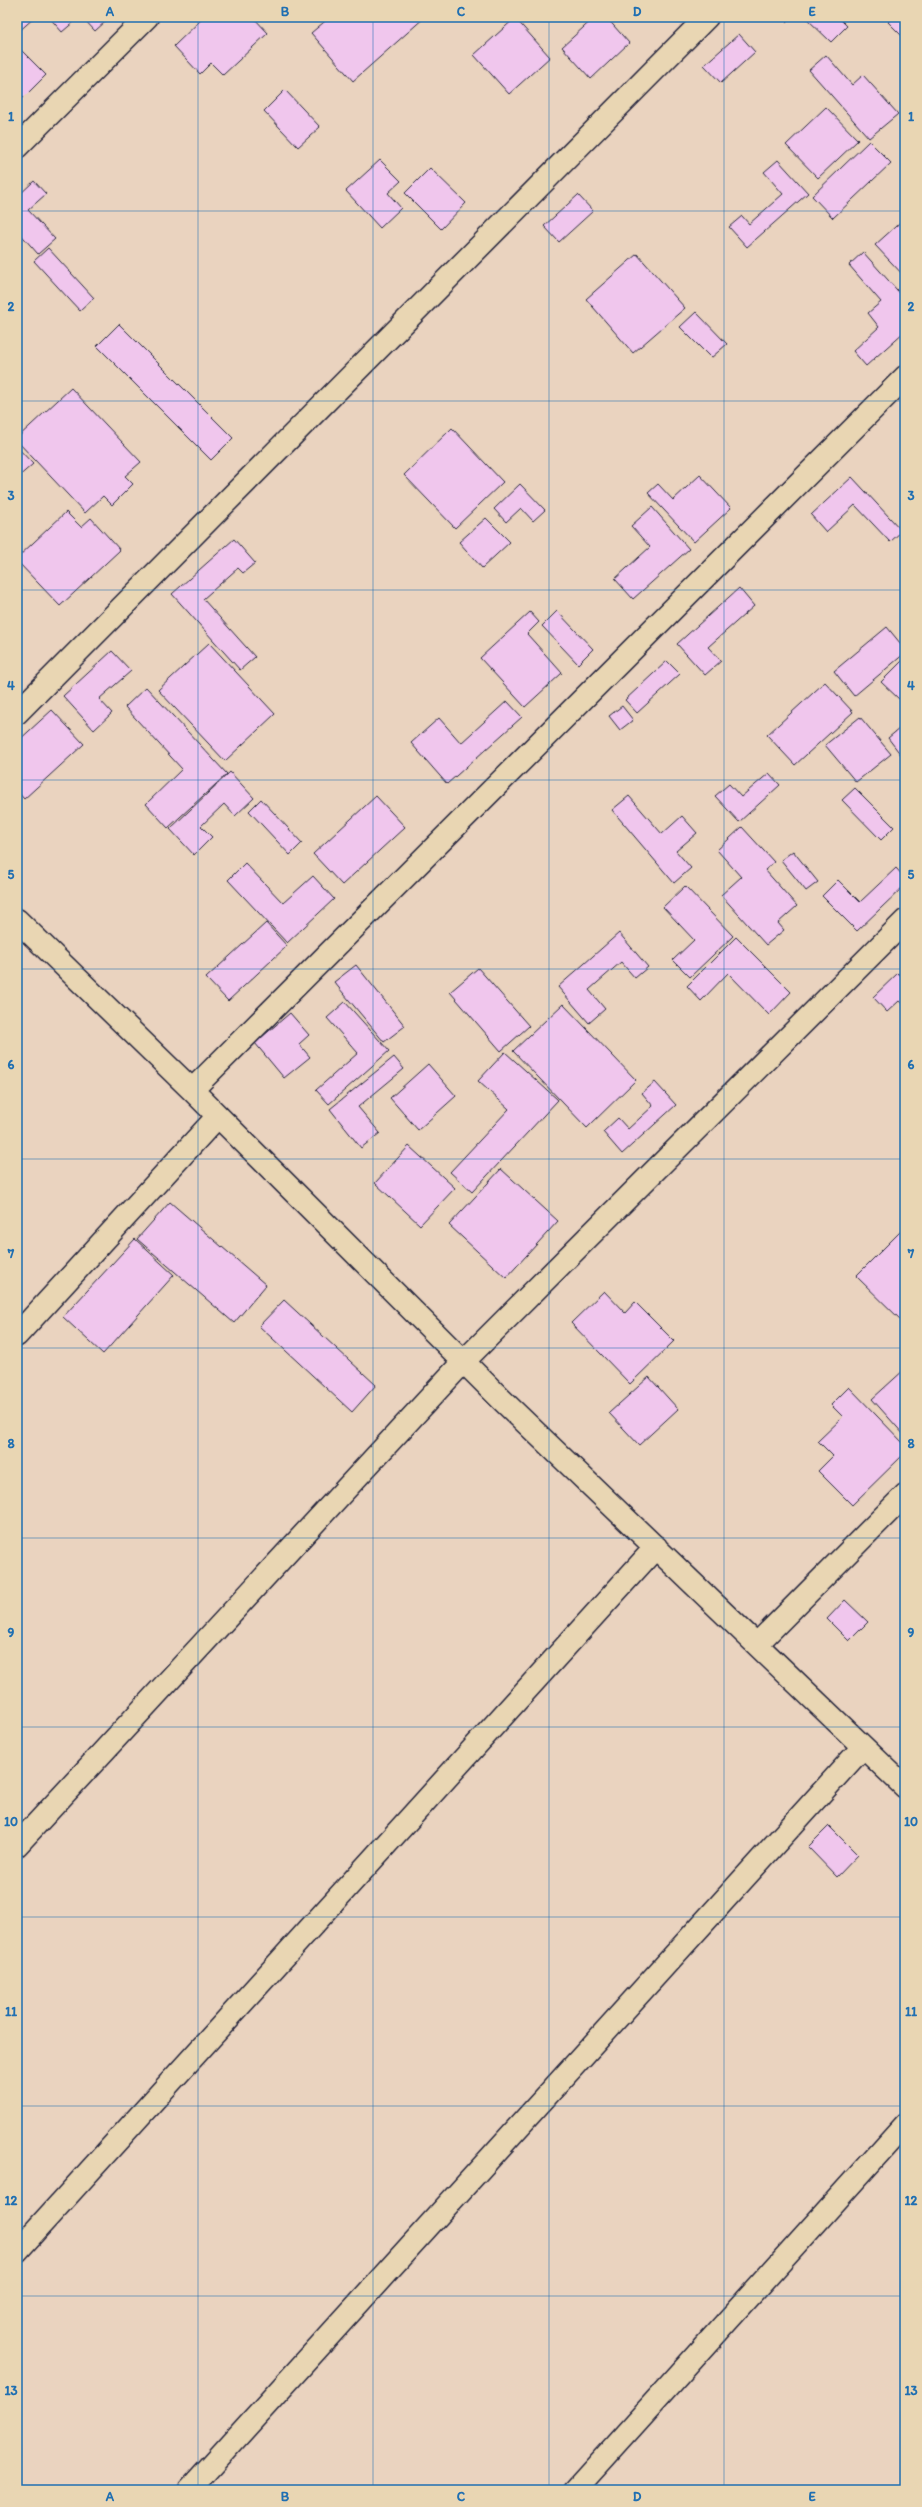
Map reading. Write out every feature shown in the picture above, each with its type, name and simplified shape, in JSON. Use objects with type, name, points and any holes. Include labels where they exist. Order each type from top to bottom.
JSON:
[{"type":"street","points":[[17,148],[147,17]]},
{"type":"street","points":[[17,713],[707,17]]},
{"type":"street","points":[[192,1090],[905,377]]},
{"type":"street","points":[[17,920],[192,1090],[464,1361],[905,1787]]},
{"type":"street","points":[[17,1844],[464,1361],[905,921]]},
{"type":"street","points":[[17,1335],[218,1116]]},
{"type":"street","points":[[757,1644],[905,1495]]},
{"type":"street","points":[[17,2251],[656,1546]]},
{"type":"street","points":[[189,2490],[863,1747]]},
{"type":"street","points":[[575,2490],[905,2124]]},
{"type":"building","points":[[17,17],[35,17],[17,33]]},
{"type":"building","points":[[49,17],[72,17],[75,21],[62,32]]},
{"type":"building","points":[[82,17],[102,17],[106,21],[95,31]]},
{"type":"building","points":[[204,17],[253,17],[268,33],[223,75],[211,63],[200,74],[174,46]]},
{"type":"building","points":[[330,17],[425,17],[353,81],[311,33]]},
{"type":"building","points":[[595,17],[606,17],[629,43],[591,79],[562,47]]},
{"type":"building","points":[[781,17],[791,17],[786,22]]},
{"type":"building","points":[[805,17],[838,17],[847,26],[831,42]]},
{"type":"building","points":[[893,17],[905,17],[905,39],[888,22]]},
{"type":"building","points":[[515,18],[550,57],[509,94],[474,55]]},
{"type":"building","points":[[739,34],[755,52],[721,83],[704,65]]},
{"type":"building","points":[[19,48],[46,75],[17,104],[17,50]]},
{"type":"building","points":[[826,55],[852,85],[863,75],[898,114],[869,138],[809,70]]},
{"type":"building","points":[[285,90],[320,127],[298,147],[264,111]]},
{"type":"building","points":[[826,107],[858,140],[818,178],[786,145]]},
{"type":"building","points":[[869,141],[891,163],[833,218],[812,196]]},
{"type":"building","points":[[380,160],[401,181],[388,193],[401,208],[380,228],[346,191]]},
{"type":"building","points":[[778,160],[808,193],[747,247],[729,227],[742,216],[749,224],[783,194],[764,172]]},
{"type":"building","points":[[430,168],[466,203],[441,229],[405,193]]},
{"type":"building","points":[[34,181],[46,194],[28,210],[55,239],[38,254],[17,230],[17,197]]},
{"type":"building","points":[[578,195],[593,211],[559,242],[544,226]]},
{"type":"building","points":[[905,218],[905,277],[875,245]]},
{"type":"building","points":[[48,248],[94,298],[80,311],[34,261]]},
{"type":"building","points":[[863,252],[905,299],[905,331],[866,366],[853,351],[879,327],[868,313],[881,302],[849,265]]},
{"type":"building","points":[[637,254],[685,308],[633,353],[586,299]]},
{"type":"building","points":[[696,312],[727,344],[711,358],[680,327]]},
{"type":"building","points":[[119,324],[233,438],[211,460],[97,346]]},
{"type":"building","points":[[71,388],[141,462],[125,476],[133,484],[112,505],[103,496],[85,513],[17,441],[17,438]]},
{"type":"building","points":[[452,428],[503,482],[455,528],[404,475]]},
{"type":"building","points":[[17,447],[33,464],[17,478]]},
{"type":"building","points":[[700,475],[731,508],[694,542],[648,493],[658,484],[673,500]]},
{"type":"building","points":[[852,477],[902,531],[890,542],[855,505],[826,532],[811,515]]},
{"type":"building","points":[[520,484],[545,510],[533,521],[521,508],[506,522],[494,509]]},
{"type":"building","points":[[652,507],[689,549],[633,599],[615,579],[650,547],[631,526]]},
{"type":"building","points":[[66,512],[81,527],[91,518],[120,550],[60,606],[17,561],[17,558]]},
{"type":"building","points":[[486,518],[510,542],[482,568],[459,542]]},
{"type":"building","points":[[234,539],[255,563],[243,573],[238,568],[203,599],[255,657],[240,670],[172,594]]},
{"type":"building","points":[[739,588],[754,606],[708,647],[721,661],[705,675],[677,644]]},
{"type":"building","points":[[557,611],[593,649],[578,664],[542,626]]},
{"type":"building","points":[[530,612],[539,622],[527,634],[562,673],[525,707],[480,658]]},
{"type":"building","points":[[887,627],[905,649],[905,653],[854,696],[834,671]]},
{"type":"building","points":[[209,643],[275,714],[225,761],[158,690]]},
{"type":"building","points":[[112,651],[131,671],[99,699],[112,713],[94,730],[63,696]]},
{"type":"building","points":[[905,658],[905,693],[899,699],[881,682]]},
{"type":"building","points":[[667,661],[680,674],[637,713],[625,700]]},
{"type":"building","points":[[825,682],[853,712],[795,765],[767,735]]},
{"type":"building","points":[[146,687],[227,774],[168,828],[146,804],[182,769],[125,707]]},
{"type":"building","points":[[507,701],[522,717],[447,784],[411,743],[439,718],[461,743]]},
{"type":"building","points":[[622,706],[633,720],[620,730],[609,716]]},
{"type":"building","points":[[52,710],[84,744],[24,799],[17,791],[17,742]]},
{"type":"building","points":[[860,717],[891,754],[856,782],[825,745]]},
{"type":"building","points":[[905,724],[905,760],[888,738]]},
{"type":"building","points":[[230,772],[254,798],[235,816],[224,804],[201,826],[212,837],[194,855],[170,829]]},
{"type":"building","points":[[769,773],[780,785],[739,822],[715,796],[729,784],[741,797]]},
{"type":"building","points":[[855,788],[894,827],[881,840],[842,800]]},
{"type":"building","points":[[376,796],[405,827],[342,885],[313,854]]},
{"type":"building","points":[[629,796],[662,834],[682,816],[697,833],[676,851],[691,868],[674,883],[612,810]]},
{"type":"building","points":[[261,799],[302,843],[290,855],[249,811]]},
{"type":"building","points":[[742,827],[774,862],[765,870],[797,906],[778,923],[784,930],[766,945],[721,895],[741,877],[717,850]]},
{"type":"building","points":[[793,851],[818,882],[806,891],[781,860]]},
{"type":"building","points":[[245,863],[283,903],[313,876],[334,899],[287,943],[228,880]]},
{"type":"building","points":[[896,868],[905,878],[905,885],[857,931],[822,896],[838,880],[860,902]]},
{"type":"building","points":[[685,886],[733,936],[690,977],[673,960],[694,940],[663,907]]},
{"type":"building","points":[[266,923],[287,946],[228,1001],[206,978]]},
{"type":"building","points":[[619,933],[648,967],[635,978],[621,962],[589,990],[605,1009],[589,1023],[558,987]]},
{"type":"building","points":[[736,937],[791,992],[769,1015],[728,973],[701,1001],[687,986]]},
{"type":"building","points":[[356,965],[405,1026],[384,1042],[334,982]]},
{"type":"building","points":[[478,968],[529,1026],[501,1051],[450,992]]},
{"type":"building","points":[[898,973],[905,980],[905,1006],[899,1001],[887,1012],[873,997]]},
{"type":"building","points":[[345,1002],[389,1051],[329,1104],[316,1090],[358,1053],[327,1018]]},
{"type":"building","points":[[563,1004],[636,1080],[587,1128],[513,1051]]},
{"type":"building","points":[[290,1013],[309,1035],[299,1044],[310,1057],[284,1078],[255,1043]]},
{"type":"building","points":[[505,1052],[558,1100],[472,1192],[450,1172],[509,1109],[478,1081]]},
{"type":"building","points":[[394,1057],[404,1069],[358,1107],[380,1133],[361,1148],[330,1109]]},
{"type":"building","points":[[428,1064],[456,1096],[418,1130],[390,1098]]},
{"type":"building","points":[[655,1082],[676,1105],[622,1154],[603,1132],[618,1118],[628,1129],[653,1106],[642,1093]]},
{"type":"building","points":[[409,1146],[455,1188],[420,1225],[375,1183]]},
{"type":"building","points":[[501,1169],[558,1221],[506,1278],[449,1225]]},
{"type":"building","points":[[170,1202],[266,1285],[234,1323],[137,1239]]},
{"type":"building","points":[[901,1231],[905,1235],[905,1324],[856,1276]]},
{"type":"building","points":[[135,1239],[174,1275],[103,1354],[63,1317]]},
{"type":"building","points":[[604,1291],[625,1313],[635,1302],[674,1341],[630,1384],[571,1323]]},
{"type":"building","points":[[284,1300],[376,1385],[352,1412],[259,1326]]},
{"type":"building","points":[[905,1369],[905,1436],[872,1399]]},
{"type":"building","points":[[649,1377],[678,1409],[639,1445],[609,1413]]},
{"type":"building","points":[[849,1387],[905,1445],[905,1453],[852,1505],[818,1471],[833,1456],[818,1441],[843,1417],[831,1405]]},
{"type":"building","points":[[845,1600],[868,1622],[849,1641],[827,1619]]},
{"type":"building","points":[[905,1660],[905,1671],[900,1665]]},
{"type":"building","points":[[829,1826],[858,1855],[837,1877],[808,1847]]}]
